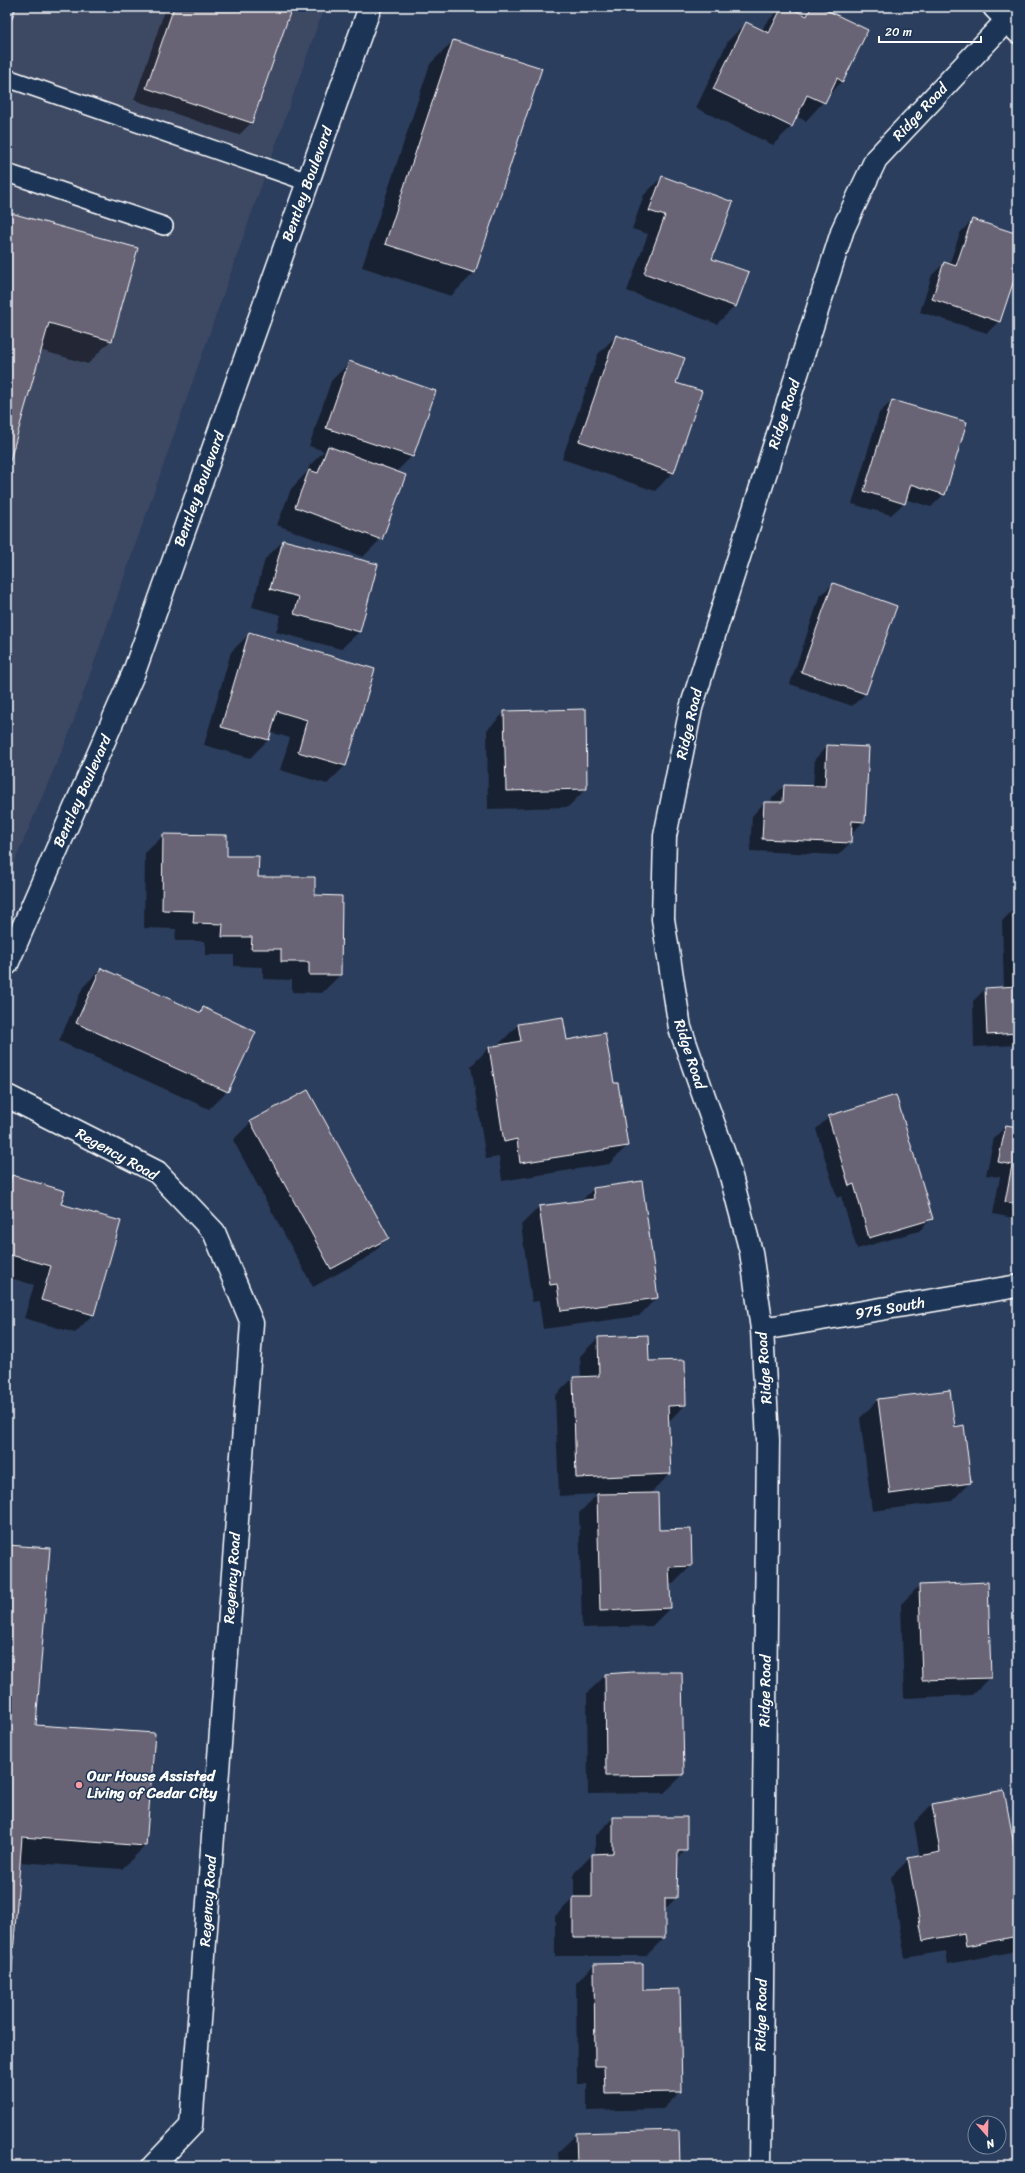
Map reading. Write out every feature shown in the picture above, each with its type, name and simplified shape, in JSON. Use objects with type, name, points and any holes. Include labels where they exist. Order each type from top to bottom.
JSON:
[{"type":"street","name":"Bentley Boulevard","points":[[7,964],[134,672],[370,7]]},
{"type":"street","name":"Ridge Road","points":[[760,2166],[768,1440],[762,1329],[751,1252],[728,1165],[680,1028],[663,920],[665,836],[691,708],[843,229],[876,160],[1006,20]]},
{"type":"street","name":"Regency Road","points":[[7,1096],[157,1172],[214,1232],[252,1323],[191,2126],[153,2166]]},
{"type":"street","name":"975 South","points":[[762,1329],[1018,1286]]},
{"type":"lane","points":[[7,78],[308,182]]},
{"type":"lane","points":[[7,173],[164,226]]},
{"type":"shaded area","points":[[7,7],[324,7],[69,734],[7,879]]},
{"type":"building","points":[[7,7],[16,7],[7,32]]},
{"type":"building","points":[[174,7],[292,7],[252,123],[146,88]]},
{"type":"building","points":[[782,7],[789,7],[807,16],[811,7],[820,7],[868,30],[843,82],[837,78],[825,103],[807,95],[792,127],[713,89],[746,22],[769,33]]},
{"type":"building","points":[[453,40],[542,68],[475,273],[385,244]]},
{"type":"building","points":[[662,176],[733,202],[712,259],[749,272],[736,307],[644,273],[665,216],[649,211]]},
{"type":"building","points":[[7,212],[138,248],[112,341],[49,323],[7,471]]},
{"type":"building","points":[[972,219],[1018,234],[1018,268],[1000,322],[932,299],[944,262],[956,266]]},
{"type":"building","points":[[616,335],[685,358],[676,383],[702,391],[674,473],[579,441]]},
{"type":"building","points":[[349,361],[436,391],[413,457],[326,428]]},
{"type":"building","points":[[892,400],[967,422],[945,495],[911,484],[905,504],[864,491]]},
{"type":"building","points":[[328,446],[406,475],[382,540],[295,507],[309,470],[318,473]]},
{"type":"building","points":[[283,540],[378,564],[360,632],[294,614],[299,597],[270,589]]},
{"type":"building","points":[[833,583],[897,606],[866,694],[801,672]]},
{"type":"building","points":[[249,632],[375,669],[346,766],[298,752],[307,720],[277,711],[269,740],[221,727]]},
{"type":"building","points":[[586,709],[587,789],[506,791],[504,711]]},
{"type":"building","points":[[827,745],[869,747],[865,822],[852,821],[851,843],[762,839],[764,802],[783,802],[784,785],[825,786]]},
{"type":"building","points":[[163,834],[227,835],[227,856],[259,856],[258,877],[315,877],[315,895],[342,896],[341,975],[309,975],[309,962],[281,962],[281,949],[251,949],[252,937],[222,937],[223,924],[193,923],[194,911],[162,910]]},
{"type":"building","points":[[1014,908],[1018,908],[1018,1033],[987,1035],[985,988],[1017,986]]},
{"type":"building","points":[[101,968],[201,1013],[203,1007],[256,1032],[228,1092],[76,1023]]},
{"type":"building","points":[[563,1017],[567,1040],[605,1033],[614,1083],[618,1083],[628,1146],[520,1163],[517,1139],[504,1142],[489,1047],[521,1041],[518,1024]]},
{"type":"building","points":[[308,1090],[389,1238],[331,1269],[250,1121]]},
{"type":"building","points":[[896,1095],[933,1219],[869,1238],[854,1184],[849,1186],[828,1116]]},
{"type":"building","points":[[1006,1125],[1018,1127],[1018,1204],[1005,1202],[1012,1165],[998,1162]]},
{"type":"building","points":[[12,1175],[65,1191],[61,1204],[121,1221],[94,1315],[41,1300],[51,1266],[7,1254],[7,1193]]},
{"type":"building","points":[[642,1181],[658,1298],[561,1311],[557,1284],[550,1285],[539,1206],[594,1199],[593,1188]]},
{"type":"building","points":[[648,1335],[649,1361],[685,1360],[686,1405],[668,1406],[671,1474],[576,1478],[573,1377],[599,1376],[598,1337]]},
{"type":"building","points":[[950,1390],[955,1427],[964,1425],[971,1483],[890,1494],[878,1399]]},
{"type":"building","points":[[658,1493],[659,1530],[691,1529],[692,1566],[669,1567],[671,1608],[600,1611],[597,1494]]},
{"type":"building","name":"Our House Assisted Living of Cedar City","points":[[7,1545],[50,1548],[36,1725],[155,1733],[146,1846],[22,1837],[10,1995],[7,1995]]},
{"type":"building","points":[[988,1582],[991,1678],[922,1680],[919,1585]]},
{"type":"building","points":[[633,1672],[682,1672],[684,1775],[606,1776],[605,1674]]},
{"type":"building","points":[[1004,1790],[1018,1866],[1018,1936],[966,1946],[964,1933],[923,1941],[908,1858],[940,1852],[932,1804]]},
{"type":"building","points":[[613,1817],[687,1817],[687,1851],[678,1851],[677,1898],[665,1898],[665,1938],[573,1938],[573,1897],[592,1897],[592,1854],[613,1853]]},
{"type":"building","points":[[643,1963],[643,1990],[680,1989],[682,2092],[605,2093],[604,2066],[595,2066],[594,1964]]},
{"type":"building","points":[[679,2130],[680,2166],[577,2166],[576,2133]]},
{"type":"place","name":"Our House Assisted Living of Cedar City","points":[[79,1785]]}]
